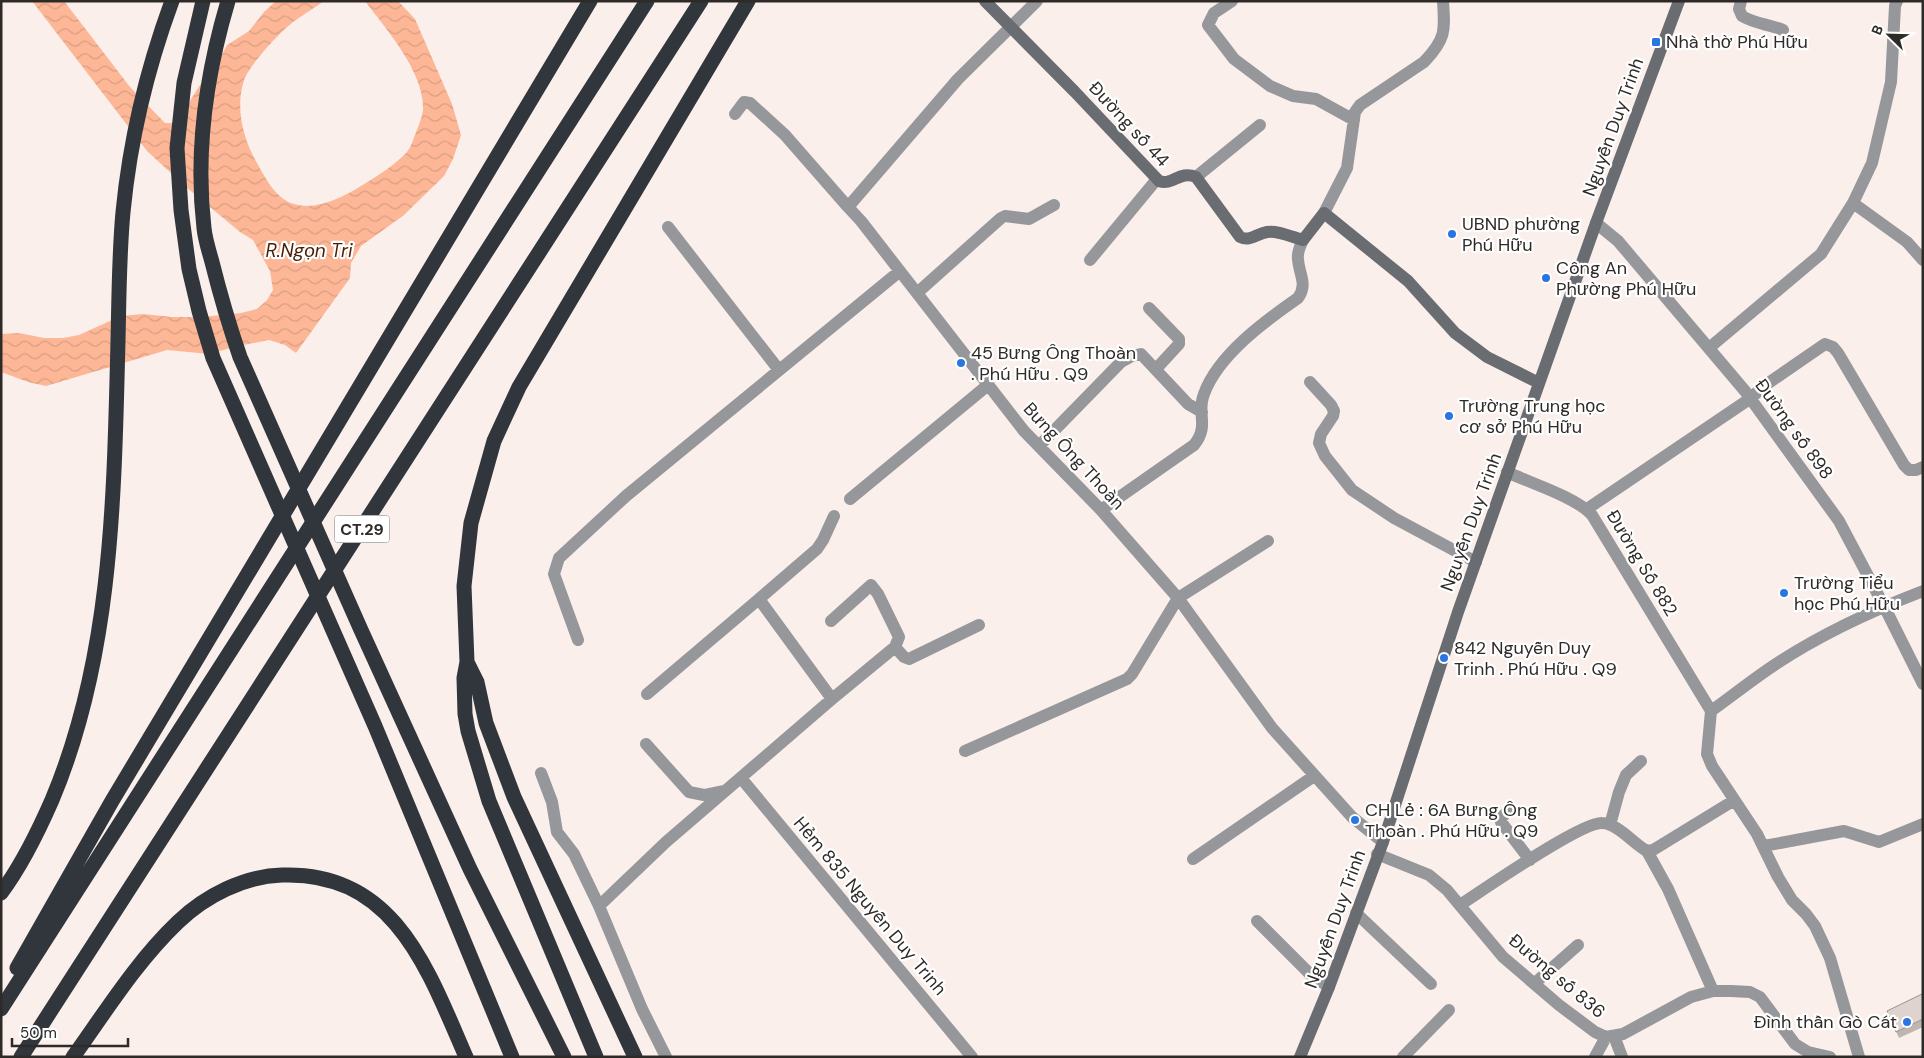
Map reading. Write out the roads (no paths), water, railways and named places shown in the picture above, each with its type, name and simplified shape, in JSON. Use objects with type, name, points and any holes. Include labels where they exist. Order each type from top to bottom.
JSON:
[{"type":"highway","points":[[1,893],[39,830],[64,770],[85,702],[100,629],[108,566],[115,453],[124,211],[133,146],[147,79],[172,1]]},
{"type":"highway","points":[[202,1],[184,83],[177,148],[181,210],[189,269],[199,311],[214,358],[375,726],[512,1057]]},
{"type":"highway","points":[[228,1],[215,42],[206,90],[202,170],[204,229],[222,304],[240,357],[361,630],[470,869],[564,1057]]},
{"type":"highway","points":[[1,994],[117,792],[590,1]]},
{"type":"highway","name":"CT.29","points":[[1,1009],[647,1]]},
{"type":"highway","name":"CT.29","points":[[21,1057],[701,1]]},
{"type":"highway","points":[[596,1057],[489,802],[468,731],[464,692],[467,662],[464,586],[471,523],[494,441],[519,387],[748,1]]},
{"type":"highway","points":[[467,662],[477,682],[486,723],[514,797],[635,1057]]},
{"type":"highway","points":[[73,1057],[146,955],[178,921],[205,902],[241,882],[269,875],[302,874],[337,881],[364,894],[381,908],[409,942],[433,982],[466,1057]]},
{"type":"main road","points":[[985,1],[1010,27]]},
{"type":"main road","name":"Nguyễn Duy Trinh","points":[[1300,1057],[1329,987],[1382,842],[1507,472],[1596,223],[1679,1]]},
{"type":"main road","name":"Đường số 44","points":[[1010,27],[1075,92],[1157,179],[1167,183],[1182,175],[1190,174],[1196,177]]},
{"type":"main road","points":[[1196,177],[1240,237],[1249,240],[1269,232],[1303,240],[1324,214],[1408,281],[1455,334],[1487,357],[1539,383]]},
{"type":"street","points":[[848,207],[958,79],[1037,1]]},
{"type":"street","points":[[1232,1],[1214,13],[1208,25],[1234,60],[1281,92],[1293,96],[1316,99],[1354,120]]},
{"type":"street","points":[[1324,214],[1347,168],[1355,112],[1360,105],[1424,62],[1432,54],[1443,36],[1445,27],[1443,1]]},
{"type":"street","points":[[1741,1],[1739,9],[1742,16],[1759,24],[1766,24],[1784,30]]},
{"type":"street","points":[[1709,348],[1821,254],[1854,203],[1872,163],[1891,82],[1896,1]]},
{"type":"street","name":"Bưng Ông Thoàn","points":[[735,114],[744,102],[750,103],[785,135],[848,207],[900,271],[1024,431],[1101,510],[1178,598],[1272,728],[1352,817],[1382,842]]},
{"type":"street","points":[[1196,177],[1260,125]]},
{"type":"street","points":[[1090,260],[1157,179]]},
{"type":"street","points":[[1854,203],[1906,242],[1923,260]]},
{"type":"street","points":[[917,293],[1001,218],[1005,216],[1029,219],[1054,204]]},
{"type":"street","name":"Đường số 898","points":[[1596,223],[1618,241],[1751,398],[1839,521],[1923,684]]},
{"type":"street","points":[[668,228],[779,370]]},
{"type":"street","points":[[1101,510],[1194,445],[1202,432],[1201,402],[1218,367],[1261,325],[1298,298],[1303,292],[1304,284],[1298,258],[1303,240]]},
{"type":"street","points":[[578,640],[554,574],[559,558],[626,496],[900,271]]},
{"type":"street","points":[[1149,308],[1179,339],[1179,344],[1156,369]]},
{"type":"street","points":[[1586,509],[1751,398],[1764,386],[1825,344],[1833,347],[1904,465],[1909,470],[1923,467]]},
{"type":"street","points":[[1038,446],[1121,362],[1141,354],[1188,404],[1202,412]]},
{"type":"street","points":[[1310,382],[1331,405],[1334,411],[1333,416],[1321,434],[1319,443],[1326,456],[1352,490],[1394,518],[1476,562]]},
{"type":"street","points":[[850,499],[988,385]]},
{"type":"street","name":"Đường Số 882","points":[[1507,472],[1586,509],[1592,515],[1711,711]]},
{"type":"street","points":[[647,694],[818,549],[834,516]]},
{"type":"street","points":[[965,751],[1127,679],[1132,674],[1178,598],[1268,541]]},
{"type":"street","points":[[600,906],[666,842],[895,647],[899,636],[878,594],[871,585],[831,621]]},
{"type":"street","points":[[1859,1057],[1830,958],[1815,926],[1792,900],[1778,878],[1764,846],[1712,766],[1707,754],[1711,711],[1773,665],[1831,632],[1884,606],[1923,591]]},
{"type":"street","points":[[759,599],[832,699]]},
{"type":"street","points":[[895,647],[904,657],[909,658],[979,626]]},
{"type":"street","points":[[646,744],[689,792],[704,795],[725,791]]},
{"type":"street","points":[[1610,825],[1626,775],[1641,761]]},
{"type":"street","points":[[540,773],[552,802],[557,832],[574,854],[600,906],[642,1009],[666,1057]]},
{"type":"street","points":[[1193,859],[1314,776]]},
{"type":"street","name":"Hẻm 835 Nguyễn Duy Trinh","points":[[741,778],[972,1057]]},
{"type":"street","points":[[1647,851],[1653,850],[1733,800]]},
{"type":"street","points":[[1508,811],[1501,818],[1501,822],[1530,860]]},
{"type":"street","points":[[1460,905],[1548,848],[1581,830],[1601,822],[1610,825],[1647,851],[1668,889],[1713,991]]},
{"type":"street","points":[[1764,846],[1844,831],[1879,842],[1923,824]]},
{"type":"street","name":"Đường số 836","points":[[1377,854],[1429,875],[1447,890],[1504,957],[1558,1005],[1595,1032],[1610,1036],[1623,1034],[1691,997],[1713,991],[1750,992],[1760,998],[1795,1044],[1799,1053],[1830,1057]]},
{"type":"street","points":[[1356,913],[1431,984]]},
{"type":"street","points":[[1257,921],[1312,976],[1329,987]]},
{"type":"street","points":[[1535,983],[1578,945]]},
{"type":"street","points":[[1404,1057],[1449,1010]]},
{"type":"street","points":[[1595,1057],[1610,1036],[1622,1057]]},
{"type":"water","name":"R.Ngọn Tri","points":[[32,1],[64,1],[130,87],[165,123],[180,123],[191,99],[200,85],[213,72],[227,45],[249,31],[264,12],[276,1],[324,1],[280,33],[258,58],[244,80],[240,101],[244,134],[252,154],[268,182],[282,198],[294,204],[311,206],[338,198],[379,175],[402,157],[411,146],[423,110],[418,81],[403,52],[365,1],[398,1],[415,19],[452,104],[461,135],[453,159],[444,176],[404,215],[361,246],[351,263],[350,278],[296,353],[285,345],[269,340],[209,354],[167,350],[46,386],[28,382],[1,372],[1,334],[19,333],[44,338],[63,338],[79,335],[121,316],[143,314],[172,317],[202,317],[241,313],[257,309],[267,300],[273,290],[270,271],[253,240],[240,232],[186,187],[147,151]]},
{"type":"place","name":"Nhà thờ Phú Hữu","points":[[1656,42]]},
{"type":"place","name":"UBND phường Phú Hữu","points":[[1452,234]]},
{"type":"place","name":"Công An Phường Phú Hữu","points":[[1546,278]]},
{"type":"place","name":"45 Bưng Ông Thoàn . Phú Hữu . Q9","points":[[961,363]]},
{"type":"place","name":"Trường Trung học cơ sở Phú Hữu","points":[[1449,416]]},
{"type":"place","name":"Trường Tiểu học Phú Hữu","points":[[1784,593]]},
{"type":"place","name":"842 Nguyễn Duy Trinh . Phú Hữu . Q9","points":[[1444,658]]},
{"type":"place","name":"CH Lẻ : 6A Bưng Ông Thoàn . Phú Hữu . Q9","points":[[1355,820]]},
{"type":"place","name":"Đình thần Gò Cát","points":[[1907,1022]]}]
